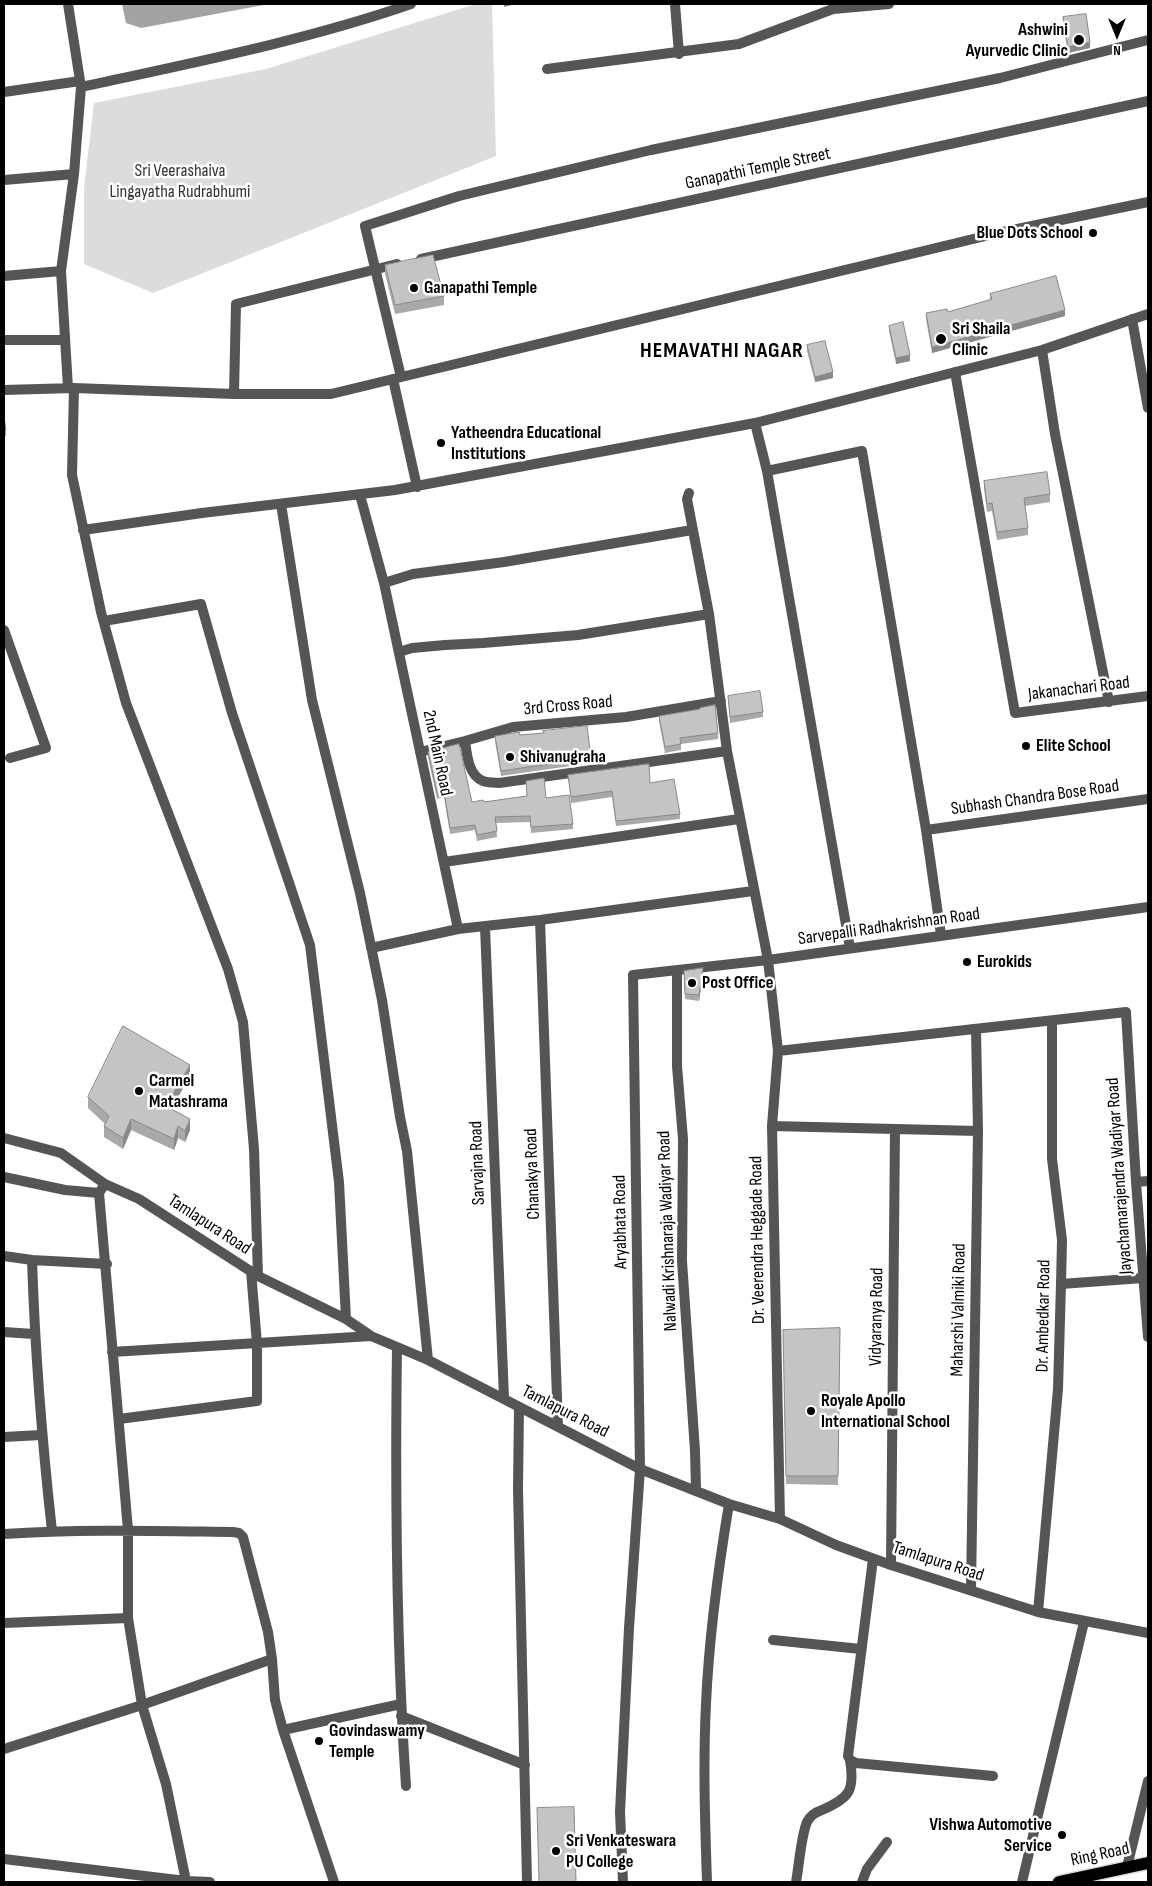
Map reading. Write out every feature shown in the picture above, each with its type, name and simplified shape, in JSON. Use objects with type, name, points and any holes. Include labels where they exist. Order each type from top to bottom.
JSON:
[{"type":"main road","name":"Ring Road","points":[[1060,1882],[1148,1863]]},
{"type":"street","points":[[68,4],[80,84],[74,174],[61,271],[65,340],[71,388],[72,475],[104,621],[126,703],[228,969],[243,1022],[254,1150],[257,1401],[119,1419]]},
{"type":"street","points":[[4,92],[80,84],[224,56],[360,22],[411,4]]},
{"type":"street","points":[[675,4],[679,54]]},
{"type":"street","points":[[547,69],[679,54],[739,44],[833,9],[889,4]]},
{"type":"street","points":[[417,487],[397,378],[365,226],[459,196],[651,150],[1000,78],[1148,40]]},
{"type":"street","name":"Ganapathi Temple Street","points":[[234,394],[236,304],[375,269],[1148,101]]},
{"type":"street","points":[[4,180],[74,174]]},
{"type":"street","points":[[4,390],[71,388],[234,394],[331,394],[998,233],[1148,202]]},
{"type":"street","points":[[4,276],[61,271]]},
{"type":"street","points":[[83,530],[202,513],[417,487],[756,423],[1042,350],[1148,314]]},
{"type":"street","points":[[1132,319],[1148,408]]},
{"type":"street","points":[[4,340],[65,340]]},
{"type":"street","points":[[1042,350],[1055,434],[1109,702]]},
{"type":"street","name":"Jakanachari Road","points":[[955,372],[1014,713],[1148,696]]},
{"type":"street","points":[[756,423],[767,471],[850,948]]},
{"type":"street","points":[[767,471],[862,451],[926,830],[941,936]]},
{"type":"street","name":"Dr. Veerendra Heggade Road","points":[[689,493],[687,499],[709,614],[726,751],[768,960],[778,1051],[772,1126],[780,1519]]},
{"type":"street","name":"2nd Main Road","points":[[360,495],[384,583],[458,929]]},
{"type":"street","points":[[281,504],[312,700],[360,893],[382,1000],[407,1151],[428,1360]]},
{"type":"street","points":[[384,583],[413,574],[504,562],[692,530]]},
{"type":"street","points":[[104,621],[201,604],[232,713],[310,944],[340,1182],[346,1319]]},
{"type":"street","points":[[399,652],[412,648],[578,635],[709,614]]},
{"type":"street","points":[[4,630],[46,748],[10,758]]},
{"type":"street","name":"3rd Cross Road","points":[[420,752],[513,727],[626,717],[721,701]]},
{"type":"street","points":[[465,741],[472,770],[477,777],[483,781],[499,783],[726,751]]},
{"type":"street","name":"Subhash Chandra Bose Road","points":[[926,830],[1148,798]]},
{"type":"street","points":[[444,862],[739,819]]},
{"type":"street","points":[[372,948],[458,929],[540,920],[753,891]]},
{"type":"street","name":"Sarvepalli Radhakrishnan Road","points":[[633,975],[768,960],[1148,906]]},
{"type":"street","name":"Chanakya Road","points":[[540,920],[558,1426]]},
{"type":"street","name":"Sarvajna Road","points":[[485,927],[504,1398]]},
{"type":"street","name":"Nalwadi Krishnaraja Wadiyar Road","points":[[677,971],[677,1066],[683,1139],[682,1260],[696,1489]]},
{"type":"street","name":"Aryabhata Road","points":[[623,1882],[620,1812],[629,1628],[640,1469],[633,975]]},
{"type":"street","name":"Jayachamarajendra Wadiyar Road","points":[[1052,1021],[1126,1012],[1136,1182],[1148,1337]]},
{"type":"street","points":[[778,1051],[1052,1021]]},
{"type":"street","name":"Dr. Ambedkar Road","points":[[1038,1612],[1058,1389],[1061,1284],[1062,1240],[1052,1159],[1052,1021]]},
{"type":"street","name":"Maharshi Valmiki Road","points":[[971,1590],[978,1131],[976,1030]]},
{"type":"street","points":[[772,1126],[978,1131]]},
{"type":"street","name":"Vidyaranya Road","points":[[891,1565],[895,1129]]},
{"type":"street","name":"Tamlapura Road","points":[[4,1138],[61,1153],[105,1184],[139,1199],[255,1273],[346,1319],[371,1336],[428,1360],[640,1469],[696,1489],[729,1504],[780,1519],[836,1545],[891,1565],[1038,1612],[1148,1634]]},
{"type":"street","points":[[4,1178],[65,1190],[100,1193]]},
{"type":"street","points":[[1136,1182],[1148,1181]]},
{"type":"street","points":[[105,1184],[100,1193],[128,1530],[128,1618],[142,1705],[166,1784],[186,1881]]},
{"type":"street","points":[[4,1256],[32,1260],[106,1264]]},
{"type":"street","points":[[32,1260],[34,1334],[41,1435],[52,1531]]},
{"type":"street","points":[[1061,1284],[1143,1278]]},
{"type":"street","points":[[4,1332],[34,1334]]},
{"type":"street","points":[[112,1352],[371,1336]]},
{"type":"street","points":[[397,1347],[397,1572],[401,1716],[406,1786]]},
{"type":"street","points":[[519,1408],[518,1489],[527,1882]]},
{"type":"street","points":[[4,1437],[41,1435]]},
{"type":"street","points":[[707,1882],[704,1809],[706,1704],[717,1578],[729,1504]]},
{"type":"street","points":[[4,1534],[128,1530],[239,1533],[243,1537],[268,1632],[275,1700],[283,1730],[334,1882]]},
{"type":"street","points":[[796,1882],[808,1822],[818,1812],[844,1798],[852,1784],[847,1749],[873,1559]]},
{"type":"street","points":[[4,1623],[128,1618]]},
{"type":"street","points":[[1022,1882],[1084,1622]]},
{"type":"street","points":[[774,1640],[861,1649]]},
{"type":"street","points":[[4,1748],[142,1705],[272,1659]]},
{"type":"street","points":[[283,1730],[401,1704]]},
{"type":"street","points":[[401,1716],[525,1765]]},
{"type":"street","points":[[850,1760],[993,1776]]},
{"type":"street","points":[[1127,1867],[1148,1781]]},
{"type":"street","points":[[862,1882],[867,1869],[887,1842]]},
{"type":"street","points":[[4,1859],[186,1881],[210,1882]]},
{"type":"green space","name":"Sri Veerashaiva Lingayatha Rudrabhumi","points":[[476,4],[492,4],[496,156],[153,293],[84,264],[84,188],[94,103],[266,69]]},
{"type":"shaded area","points":[[122,4],[269,4],[141,28],[126,23]]},
{"type":"building","points":[[1086,14],[1090,42],[1068,47],[1063,17]]},
{"type":"building","name":"Ganapathi Temple","points":[[433,255],[444,296],[395,305],[385,265]]},
{"type":"building","points":[[1056,276],[1065,310],[932,347],[926,313],[947,309],[948,312],[992,299],[990,294]]},
{"type":"building","points":[[903,322],[910,355],[896,358],[889,326]]},
{"type":"building","points":[[825,341],[833,372],[815,377],[807,345]]},
{"type":"building","points":[[1047,472],[1050,494],[1024,498],[1028,528],[997,532],[992,503],[987,504],[984,481]]},
{"type":"building","points":[[760,691],[763,712],[730,717],[728,696]]},
{"type":"building","points":[[715,705],[718,733],[680,738],[681,744],[665,747],[659,716]]},
{"type":"building","points":[[587,726],[591,758],[501,771],[495,736],[519,732],[520,735],[544,733],[543,731]]},
{"type":"building","points":[[459,744],[472,802],[527,796],[526,781],[544,778],[546,798],[569,795],[573,824],[531,827],[530,816],[495,817],[497,831],[477,835],[475,825],[450,828],[444,792],[437,793],[428,752]]},
{"type":"building","points":[[649,764],[650,783],[674,779],[680,814],[616,821],[612,791],[571,797],[568,775]]},
{"type":"building","name":"Post Office","points":[[703,968],[699,995],[685,994],[684,971]]},
{"type":"building","name":"Carmel Matashrama","points":[[123,1026],[190,1065],[166,1106],[190,1119],[185,1131],[178,1126],[174,1139],[131,1119],[123,1138],[104,1126],[109,1116],[88,1097]]},
{"type":"building","name":"Royale Apollo International School","points":[[840,1328],[838,1476],[786,1476],[783,1330]]},
{"type":"building","name":"Sri Venkateswara PU College","points":[[574,1807],[576,1882],[539,1882],[537,1808]]},
{"type":"place","name":"Ashwini Ayurvedic Clinic","points":[[1079,40]]},
{"type":"place","name":"Blue Dots School","points":[[1093,233]]},
{"type":"place","name":"Ganapathi Temple","points":[[414,288]]},
{"type":"place","name":"Sri Shaila Clinic","points":[[941,339]]},
{"type":"place","name":"Yatheendra Educational Institutions","points":[[441,443]]},
{"type":"place","name":"Elite School","points":[[1026,746]]},
{"type":"place","name":"Shivanugraha","points":[[510,757]]},
{"type":"place","name":"Eurokids","points":[[967,962]]},
{"type":"place","name":"Post Office","points":[[692,983]]},
{"type":"place","name":"Carmel Matashrama","points":[[139,1091]]},
{"type":"place","name":"Royale Apollo International School","points":[[811,1411]]},
{"type":"place","name":"Govindaswamy Temple","points":[[319,1741]]},
{"type":"place","name":"Vishwa Automotive Service","points":[[1062,1835]]},
{"type":"place","name":"Sri Venkateswara PU College","points":[[556,1851]]},
{"type":"district","name":"HEMAVATHI NAGAR","points":[[722,351]]}]
